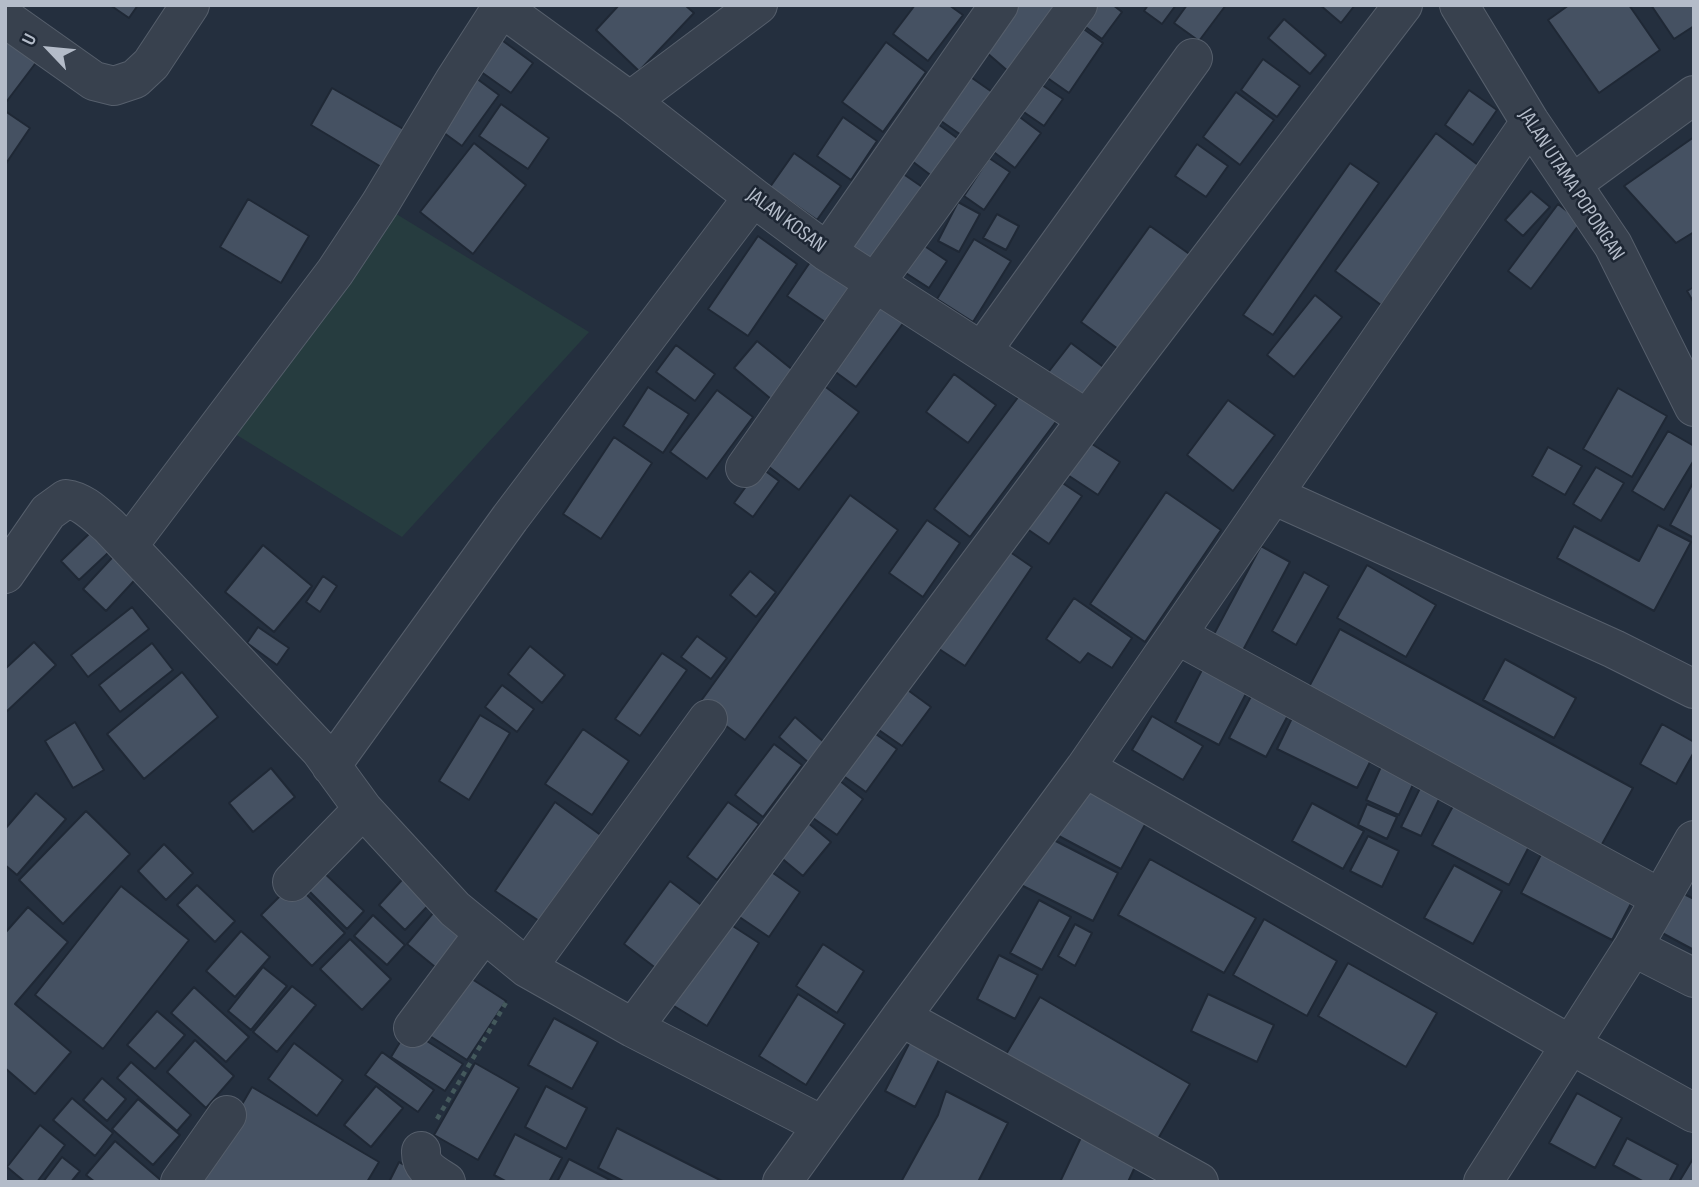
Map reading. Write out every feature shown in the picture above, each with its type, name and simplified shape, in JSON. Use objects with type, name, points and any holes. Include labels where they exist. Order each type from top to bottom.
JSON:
[{"type":"street","points":[[5,18],[94,81],[114,86],[135,79],[151,64],[190,5]]},
{"type":"street","points":[[630,101],[758,5]]},
{"type":"street","points":[[827,252],[999,5]]},
{"type":"street","points":[[745,468],[875,283],[1078,5]]},
{"type":"street","points":[[634,1028],[1087,419],[1403,5]]},
{"type":"street","name":"JALAN UTAMA POPONGAN","points":[[1459,5],[1530,122],[1613,244],[1694,407]]},
{"type":"street","points":[[128,546],[335,272],[380,204],[500,7]]},
{"type":"street","name":"JALAN KOSAN","points":[[500,7],[630,101],[827,252],[1087,419]]},
{"type":"street","points":[[982,351],[1193,58]]},
{"type":"street","points":[[1572,184],[1694,95]]},
{"type":"street","points":[[782,1182],[1085,768],[1530,122]]},
{"type":"street","points":[[331,766],[510,518],[753,197]]},
{"type":"street","points":[[1273,495],[1614,649],[1694,689]]},
{"type":"street","points":[[5,574],[48,512],[66,499],[84,505],[109,526],[320,750],[363,809],[456,908],[484,933],[527,968],[634,1028],[822,1125]]},
{"type":"street","points":[[1177,635],[1660,898]]},
{"type":"street","points":[[527,968],[708,719]]},
{"type":"street","points":[[1085,768],[1694,1113]]},
{"type":"street","points":[[292,882],[363,809]]},
{"type":"street","points":[[1483,1182],[1633,947],[1694,840]]},
{"type":"street","points":[[413,1028],[484,933]]},
{"type":"street","points":[[1633,947],[1694,978]]},
{"type":"street","points":[[901,1017],[1199,1182]]},
{"type":"street","points":[[180,1182],[227,1115]]},
{"type":"street","points":[[421,1151],[420,1158],[424,1166],[446,1182]]},
{"type":"path","points":[[421,1151],[423,1142],[527,968]]},
{"type":"green space","points":[[380,204],[589,332],[402,537],[219,424]]},
{"type":"building","points":[[110,5],[138,5],[129,18]]},
{"type":"building","points":[[619,5],[685,5],[694,13],[639,71],[596,30]]},
{"type":"building","points":[[915,5],[949,5],[963,15],[928,61],[893,34]]},
{"type":"building","points":[[1012,5],[1064,5],[1009,72],[979,46]]},
{"type":"building","points":[[1087,5],[1113,5],[1122,12],[1102,39],[1076,20]]},
{"type":"building","points":[[1148,5],[1176,5],[1162,24],[1144,11]]},
{"type":"building","points":[[1187,5],[1226,5],[1199,41],[1174,23]]},
{"type":"building","points":[[1320,5],[1355,5],[1341,23]]},
{"type":"building","points":[[1569,5],[1629,5],[1660,50],[1599,93],[1548,20]]},
{"type":"building","points":[[1651,5],[1694,5],[1694,26],[1674,39]]},
{"type":"building","points":[[1284,19],[1326,55],[1310,74],[1268,38]]},
{"type":"building","points":[[1074,22],[1103,43],[1069,93],[1039,72]]},
{"type":"building","points":[[5,30],[41,56],[7,101],[5,100]]},
{"type":"building","points":[[499,38],[533,63],[511,93],[477,69]]},
{"type":"building","points":[[886,42],[926,72],[883,132],[842,102]]},
{"type":"building","points":[[1263,59],[1300,86],[1277,117],[1241,90]]},
{"type":"building","points":[[962,71],[995,94],[964,137],[931,114]]},
{"type":"building","points":[[476,78],[499,95],[462,146],[440,130]]},
{"type":"building","points":[[1033,79],[1063,99],[1044,126],[1015,106]]},
{"type":"building","points":[[332,88],[405,130],[383,168],[311,125]]},
{"type":"building","points":[[1469,90],[1497,110],[1473,145],[1445,125]]},
{"type":"building","points":[[1236,92],[1274,120],[1240,165],[1203,137]]},
{"type":"building","points":[[501,104],[549,138],[528,169],[479,136]]},
{"type":"building","points":[[5,111],[30,128],[5,165]]},
{"type":"building","points":[[1013,112],[1041,133],[1015,168],[987,147]]},
{"type":"building","points":[[843,117],[877,141],[851,180],[817,156]]},
{"type":"building","points":[[931,119],[968,146],[941,183],[904,155]]},
{"type":"building","points":[[1436,133],[1482,168],[1381,305],[1335,271]]},
{"type":"building","points":[[1694,137],[1694,232],[1676,243],[1624,186]]},
{"type":"building","points":[[474,143],[526,185],[473,254],[420,212]]},
{"type":"building","points":[[1197,144],[1228,166],[1206,197],[1175,176]]},
{"type":"building","points":[[794,153],[841,186],[817,220],[770,187]]},
{"type":"building","points":[[989,158],[1010,172],[984,210],[964,196]]},
{"type":"building","points":[[1350,163],[1379,183],[1273,335],[1243,315]]},
{"type":"building","points":[[899,171],[931,193],[880,266],[848,244]]},
{"type":"building","points":[[1531,191],[1550,207],[1523,236],[1505,220]]},
{"type":"building","points":[[248,199],[309,236],[281,283],[220,247]]},
{"type":"building","points":[[958,202],[980,214],[959,252],[938,241]]},
{"type":"building","points":[[1558,204],[1581,222],[1531,289],[1508,271]]},
{"type":"building","points":[[997,214],[1019,226],[1006,250],[983,238]]},
{"type":"building","points":[[1150,226],[1195,258],[1125,354],[1081,322]]},
{"type":"building","points":[[758,236],[797,264],[748,336],[708,309]]},
{"type":"building","points":[[974,239],[1011,261],[973,322],[937,299]]},
{"type":"building","points":[[917,241],[947,261],[929,288],[898,268]]},
{"type":"building","points":[[817,252],[855,279],[825,322],[787,296]]},
{"type":"building","points":[[1694,287],[1694,303],[1687,291]]},
{"type":"building","points":[[1315,295],[1342,317],[1294,377],[1267,355]]},
{"type":"building","points":[[870,297],[904,322],[856,387],[822,362]]},
{"type":"building","points":[[757,341],[794,371],[771,399],[734,368]]},
{"type":"building","points":[[1071,343],[1110,372],[1083,409],[1043,379]]},
{"type":"building","points":[[676,345],[715,374],[695,401],[656,372]]},
{"type":"building","points":[[954,374],[996,405],[968,443],[926,412]]},
{"type":"building","points":[[815,379],[859,412],[799,490],[756,457]]},
{"type":"building","points":[[648,387],[689,414],[663,453],[623,426]]},
{"type":"building","points":[[1618,388],[1667,416],[1632,477],[1583,449]]},
{"type":"building","points":[[717,390],[753,417],[707,479],[670,452]]},
{"type":"building","points":[[1022,392],[1058,419],[970,537],[934,509]]},
{"type":"building","points":[[1228,400],[1275,435],[1233,491],[1187,455]]},
{"type":"building","points":[[1668,431],[1694,446],[1694,460],[1664,510],[1632,491]]},
{"type":"building","points":[[1078,435],[1120,462],[1098,495],[1057,468]]},
{"type":"building","points":[[614,437],[652,463],[601,539],[563,514]]},
{"type":"building","points":[[1548,447],[1582,466],[1565,495],[1532,476]]},
{"type":"building","points":[[760,467],[779,481],[753,517],[734,503]]},
{"type":"building","points":[[1596,467],[1624,483],[1601,521],[1573,504]]},
{"type":"building","points":[[1052,476],[1082,496],[1049,544],[1020,524]]},
{"type":"building","points":[[1694,483],[1694,538],[1670,525]]},
{"type":"building","points":[[1166,492],[1221,530],[1145,642],[1090,604]]},
{"type":"building","points":[[850,495],[898,530],[745,740],[698,705]]},
{"type":"building","points":[[927,520],[960,543],[923,597],[889,573]]},
{"type":"building","points":[[1658,525],[1691,542],[1654,611],[1557,558],[1574,526],[1639,561]]},
{"type":"building","points":[[90,533],[109,552],[79,580],[61,561]]},
{"type":"building","points":[[997,543],[1032,567],[965,666],[930,643]]},
{"type":"building","points":[[263,545],[312,586],[274,632],[225,592]]},
{"type":"building","points":[[1261,546],[1290,562],[1242,652],[1213,636]]},
{"type":"building","points":[[122,547],[145,569],[106,611],[83,589]]},
{"type":"building","points":[[1367,565],[1436,605],[1406,657],[1337,618]]},
{"type":"building","points":[[750,571],[776,592],[756,617],[730,595]]},
{"type":"building","points":[[1304,572],[1329,586],[1296,645],[1272,631]]},
{"type":"building","points":[[323,576],[337,586],[320,612],[306,602]]},
{"type":"building","points":[[1074,598],[1132,638],[1112,668],[1088,653],[1080,663],[1046,639]]},
{"type":"building","points":[[132,607],[149,629],[88,677],[71,655]]},
{"type":"building","points":[[258,627],[289,648],[277,665],[247,643]]},
{"type":"building","points":[[1340,629],[1633,788],[1596,855],[1304,696]]},
{"type":"building","points":[[697,636],[727,658],[711,679],[681,657]]},
{"type":"building","points":[[34,642],[56,665],[5,713],[5,669]]},
{"type":"building","points":[[152,643],[173,670],[120,712],[99,685]]},
{"type":"building","points":[[530,646],[565,675],[542,703],[508,674]]},
{"type":"building","points":[[662,653],[687,670],[640,736],[615,719]]},
{"type":"building","points":[[1505,659],[1576,698],[1554,738],[1483,700]]},
{"type":"building","points":[[1204,666],[1248,690],[1219,745],[1175,722]]},
{"type":"building","points":[[182,672],[218,717],[144,779],[107,734]]},
{"type":"building","points":[[502,685],[534,709],[517,732],[485,707]]},
{"type":"building","points":[[1257,685],[1294,704],[1266,757],[1229,738]]},
{"type":"building","points":[[905,688],[931,707],[902,746],[876,728]]},
{"type":"building","points":[[480,715],[510,733],[469,800],[439,781]]},
{"type":"building","points":[[1152,716],[1203,746],[1183,780],[1132,750]]},
{"type":"building","points":[[1293,716],[1373,756],[1357,788],[1277,749]]},
{"type":"building","points":[[795,717],[825,743],[809,763],[779,737]]},
{"type":"building","points":[[75,722],[104,770],[73,788],[45,741]]},
{"type":"building","points":[[1662,724],[1694,742],[1694,752],[1676,784],[1640,764]]},
{"type":"building","points":[[866,727],[897,749],[866,792],[835,770]]},
{"type":"building","points":[[583,729],[629,761],[592,815],[545,784]]},
{"type":"building","points":[[774,744],[802,765],[763,817],[735,795]]},
{"type":"building","points":[[1384,760],[1417,776],[1399,815],[1366,800]]},
{"type":"building","points":[[271,768],[295,797],[253,832],[229,803]]},
{"type":"building","points":[[830,773],[863,799],[837,835],[803,811]]},
{"type":"building","points":[[1426,776],[1446,785],[1421,836],[1401,827]]},
{"type":"building","points":[[1081,786],[1147,821],[1121,869],[1055,834]]},
{"type":"building","points":[[36,793],[66,819],[17,875],[5,865],[5,829]]},
{"type":"building","points":[[1459,795],[1535,835],[1509,885],[1432,845]]},
{"type":"building","points":[[555,802],[602,836],[542,923],[495,891]]},
{"type":"building","points":[[728,802],[759,824],[717,880],[687,857]]},
{"type":"building","points":[[1312,803],[1364,831],[1343,869],[1292,841]]},
{"type":"building","points":[[1367,804],[1397,817],[1387,839],[1358,825]]},
{"type":"building","points":[[86,811],[130,854],[63,924],[19,880]]},
{"type":"building","points":[[801,817],[831,842],[803,876],[773,851]]},
{"type":"building","points":[[1044,835],[1118,873],[1093,921],[1019,884]]},
{"type":"building","points":[[1368,836],[1399,851],[1382,887],[1350,871]]},
{"type":"building","points":[[164,844],[193,873],[166,900],[138,871]]},
{"type":"building","points":[[1546,845],[1637,892],[1612,940],[1521,893]]},
{"type":"building","points":[[1150,859],[1256,918],[1224,973],[1118,915]]},
{"type":"building","points":[[1454,865],[1502,891],[1473,944],[1424,918]]},
{"type":"building","points":[[318,867],[364,911],[347,929],[302,884]]},
{"type":"building","points":[[766,868],[800,892],[769,937],[735,914]]},
{"type":"building","points":[[411,870],[438,895],[405,930],[379,905]]},
{"type":"building","points":[[670,881],[704,907],[657,969],[624,944]]},
{"type":"building","points":[[294,882],[345,933],[312,966],[261,915]]},
{"type":"building","points":[[197,885],[235,921],[215,942],[177,905]]},
{"type":"building","points":[[121,886],[189,940],[103,1049],[35,995]]},
{"type":"building","points":[[1672,888],[1694,899],[1694,950],[1651,927]]},
{"type":"building","points":[[444,900],[481,931],[445,975],[407,944]]},
{"type":"building","points":[[1039,900],[1071,917],[1042,970],[1010,953]]},
{"type":"building","points":[[28,907],[68,942],[15,1004],[71,1052],[35,1094],[5,1068],[5,933]]},
{"type":"building","points":[[373,915],[405,945],[387,965],[354,936]]},
{"type":"building","points":[[722,919],[759,943],[707,1026],[669,1003]]},
{"type":"building","points":[[1264,919],[1337,961],[1307,1016],[1233,975]]},
{"type":"building","points":[[1075,924],[1092,933],[1075,966],[1058,956]]},
{"type":"building","points":[[241,931],[270,957],[235,997],[206,971]]},
{"type":"building","points":[[350,939],[391,979],[362,1010],[320,969]]},
{"type":"building","points":[[823,944],[864,971],[837,1013],[796,986]]},
{"type":"building","points":[[999,955],[1038,975],[1015,1019],[977,999]]},
{"type":"building","points":[[1348,963],[1437,1013],[1406,1067],[1318,1016]]},
{"type":"building","points":[[263,967],[287,986],[251,1030],[228,1011]]},
{"type":"building","points":[[458,970],[506,1001],[467,1060],[419,1029]]},
{"type":"building","points":[[292,986],[316,1005],[277,1052],[253,1032]]},
{"type":"building","points":[[194,987],[249,1037],[226,1062],[171,1013]]},
{"type":"building","points":[[798,994],[845,1024],[806,1085],[759,1056]]},
{"type":"building","points":[[1208,994],[1274,1025],[1257,1062],[1191,1031]]},
{"type":"building","points":[[1040,997],[1190,1084],[1152,1149],[1002,1061]]},
{"type":"building","points":[[157,1011],[185,1035],[155,1069],[127,1045]]},
{"type":"building","points":[[554,1018],[598,1042],[572,1089],[528,1065]]},
{"type":"building","points":[[408,1029],[463,1064],[445,1091],[391,1057]]},
{"type":"building","points":[[916,1030],[946,1046],[915,1107],[885,1091]]},
{"type":"building","points":[[195,1040],[234,1076],[206,1108],[167,1072]]},
{"type":"building","points":[[294,1043],[343,1080],[317,1116],[268,1079]]},
{"type":"building","points":[[382,1052],[434,1090],[418,1112],[365,1075]]},
{"type":"building","points":[[131,1062],[191,1115],[177,1131],[117,1078]]},
{"type":"building","points":[[475,1063],[519,1088],[478,1160],[434,1135]]},
{"type":"building","points":[[102,1078],[126,1099],[107,1121],[83,1100]]},
{"type":"building","points":[[376,1086],[403,1108],[371,1147],[344,1125]]},
{"type":"building","points":[[546,1086],[587,1108],[566,1149],[525,1127]]},
{"type":"building","points":[[252,1087],[379,1162],[367,1182],[197,1182]]},
{"type":"building","points":[[946,1091],[1008,1123],[978,1182],[901,1182],[938,1115]]},
{"type":"building","points":[[1577,1093],[1622,1118],[1595,1168],[1549,1143]]},
{"type":"building","points":[[72,1098],[113,1133],[95,1156],[53,1120]]},
{"type":"building","points":[[138,1099],[180,1135],[153,1165],[112,1129]]},
{"type":"building","points":[[40,1125],[65,1145],[37,1182],[25,1182],[7,1167]]},
{"type":"building","points":[[617,1128],[724,1182],[625,1182],[598,1168]]},
{"type":"building","points":[[1085,1129],[1140,1156],[1128,1182],[1060,1182]]},
{"type":"building","points":[[515,1134],[562,1158],[549,1182],[507,1182],[494,1175]]},
{"type":"building","points":[[1627,1138],[1678,1165],[1669,1182],[1644,1182],[1613,1165]]},
{"type":"building","points":[[115,1141],[163,1182],[95,1182],[86,1175]]},
{"type":"building","points":[[62,1157],[80,1171],[71,1182],[43,1182]]},
{"type":"building","points":[[1694,1157],[1694,1182],[1679,1182]]},
{"type":"building","points":[[569,1159],[614,1182],[557,1182]]},
{"type":"building","points":[[399,1162],[437,1182],[389,1182]]}]
